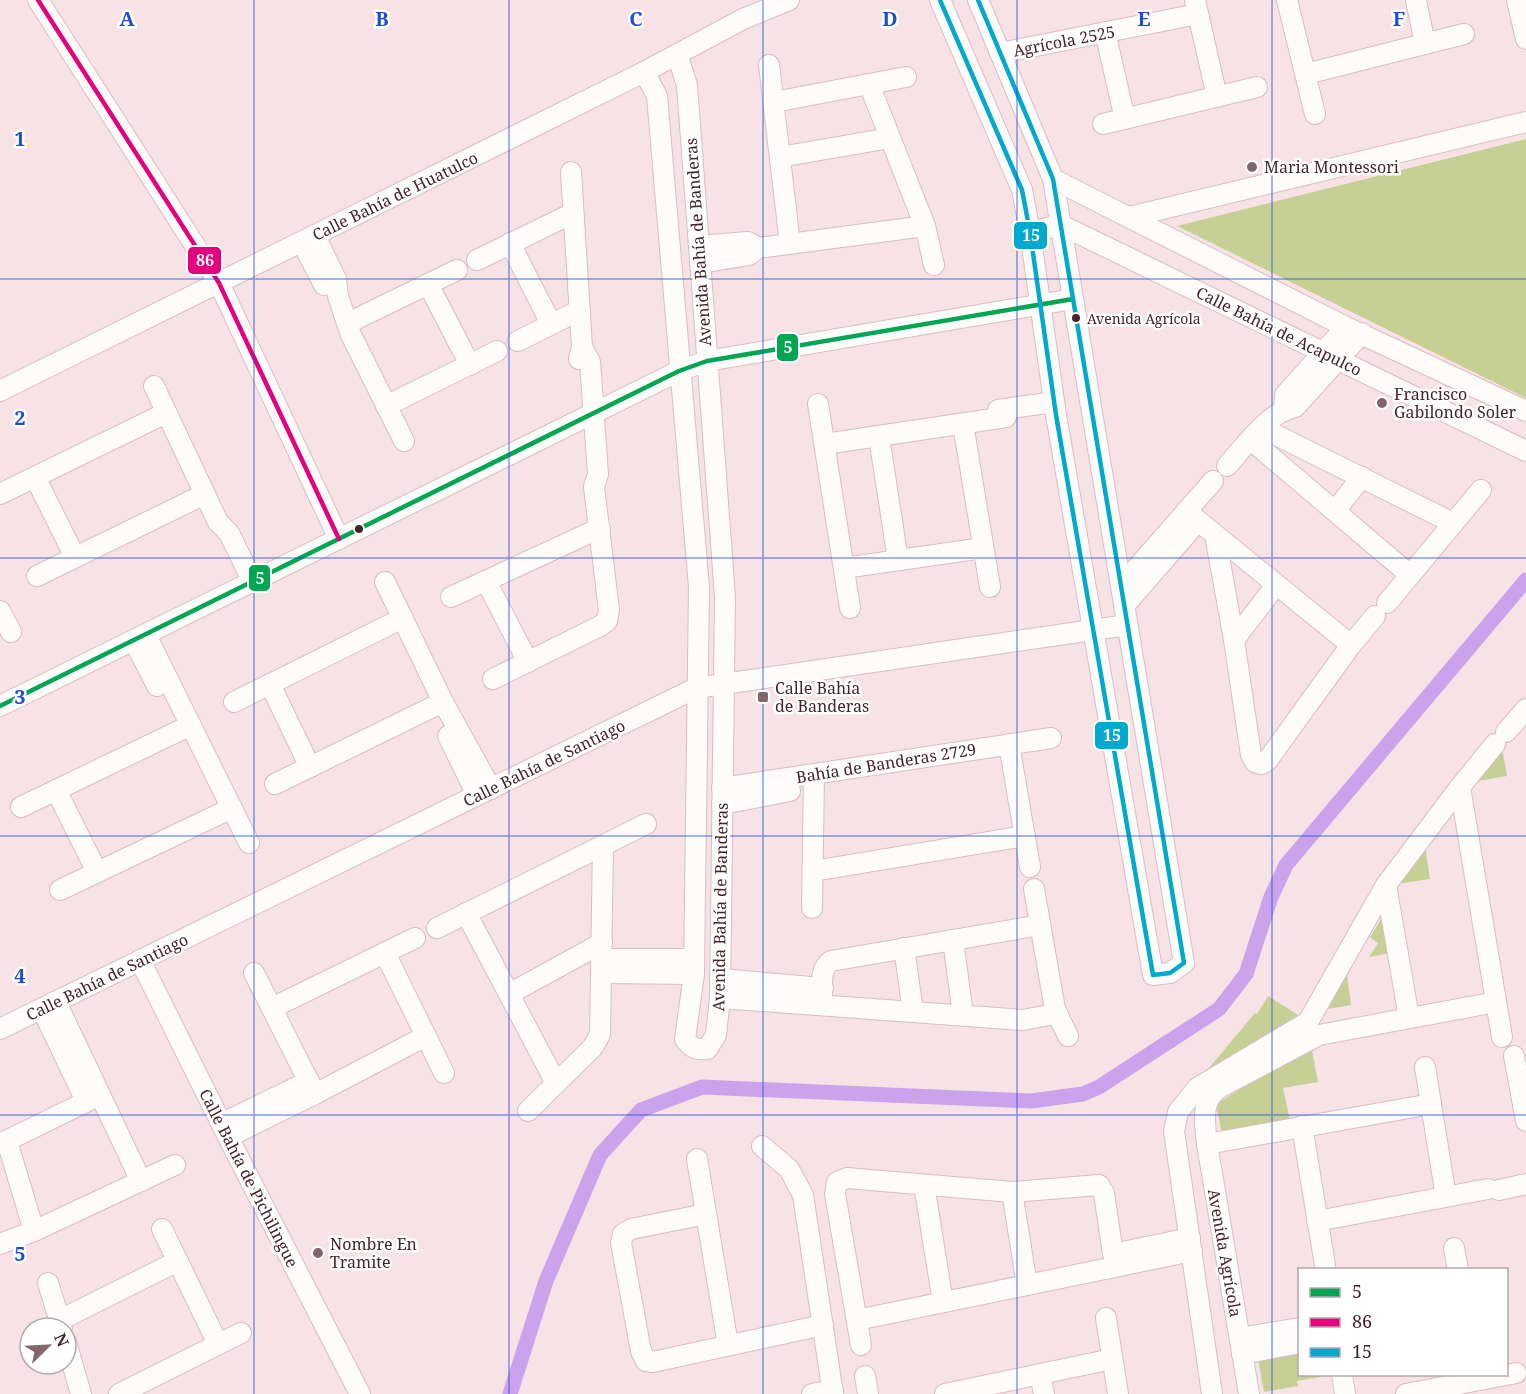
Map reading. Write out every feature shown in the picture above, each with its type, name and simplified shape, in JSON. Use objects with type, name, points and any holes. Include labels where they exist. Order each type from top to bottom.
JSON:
[{"type":"street","points":[[38,0],[219,283],[339,539]]},
{"type":"street","name":"Calle Bahía de Huatulco","points":[[0,391],[644,72],[742,18],[789,0]]},
{"type":"street","points":[[940,0],[1022,190],[1055,409],[1153,975],[1170,974],[1184,963],[1053,179],[978,0]]},
{"type":"street","points":[[1287,0],[1316,114]]},
{"type":"street","points":[[1416,0],[1425,44]]},
{"type":"street","points":[[1517,0],[1525,32]]},
{"type":"street","points":[[1196,7],[1217,97]]},
{"type":"street","name":"Agrícola 2525","points":[[1003,59],[1107,39],[1196,7]]},
{"type":"street","points":[[1306,74],[1464,34]]},
{"type":"street","points":[[1107,39],[1125,119]]},
{"type":"street","name":"Avenida Bahía de Banderas","points":[[644,72],[657,96],[699,587],[694,967],[685,1039],[690,1046],[699,1050],[707,1049],[716,1035],[720,988],[724,597],[687,86],[677,54]]},
{"type":"street","points":[[770,64],[790,244]]},
{"type":"street","points":[[774,102],[906,77]]},
{"type":"street","points":[[869,84],[925,226],[934,265]]},
{"type":"street","points":[[1103,124],[1257,87]]},
{"type":"street","points":[[1129,217],[1526,122]]},
{"type":"street","points":[[780,157],[890,138]]},
{"type":"street","points":[[492,679],[600,626],[607,621],[609,610],[594,487],[586,478],[588,416],[578,361],[582,347],[571,172]]},
{"type":"street","name":"Calle Bahía de Acapulco","points":[[1053,179],[1354,330],[1526,411]]},
{"type":"street","points":[[477,260],[573,213]]},
{"type":"street","points":[[1030,232],[1061,225]]},
{"type":"street","name":"Calle Bahía de Acapulco","points":[[1061,225],[1526,451]]},
{"type":"street","points":[[700,254],[749,255],[758,248],[925,226]]},
{"type":"street","points":[[308,239],[336,279],[338,296],[351,335],[404,441]]},
{"type":"street","points":[[510,243],[551,324]]},
{"type":"street","points":[[348,323],[457,270]]},
{"type":"street","points":[[428,284],[470,365]]},
{"type":"street","points":[[0,706],[679,371],[707,362],[1073,299]]},
{"type":"street","points":[[518,340],[580,310]]},
{"type":"street","points":[[1227,466],[1256,434],[1284,409],[1286,395],[1330,356],[1354,330]]},
{"type":"street","points":[[386,406],[497,351]]},
{"type":"street","points":[[154,386],[218,522],[218,538],[248,584]]},
{"type":"street","points":[[818,404],[850,608]]},
{"type":"street","points":[[825,444],[1006,417],[999,410],[1055,409]]},
{"type":"street","points":[[0,494],[166,413]]},
{"type":"street","points":[[963,424],[990,587]]},
{"type":"street","points":[[1256,434],[1362,477],[1454,523]]},
{"type":"street","points":[[1256,434],[1335,512],[1410,575]]},
{"type":"street","points":[[879,437],[898,560]]},
{"type":"street","points":[[35,477],[75,558]]},
{"type":"street","points":[[1335,512],[1362,477]]},
{"type":"street","points":[[1125,616],[1213,481]]},
{"type":"street","points":[[1215,535],[1251,755],[1255,762],[1261,764],[1268,761],[1351,645],[1481,490]]},
{"type":"street","points":[[37,576],[205,495]]},
{"type":"street","points":[[1120,586],[1192,516]]},
{"type":"street","points":[[1192,516],[1351,645]]},
{"type":"street","points":[[451,597],[600,528]]},
{"type":"street","points":[[844,568],[983,548]]},
{"type":"street","points":[[486,580],[528,662]]},
{"type":"street","points":[[385,582],[438,704],[484,792]]},
{"type":"street","points":[[1234,640],[1276,585]]},
{"type":"street","points":[[0,611],[11,632]]},
{"type":"street","name":"Calle Bahía de Santiago","points":[[0,1029],[696,688],[723,686],[1093,630],[1125,616]]},
{"type":"street","points":[[234,702],[402,618]]},
{"type":"street","points":[[140,638],[185,728],[249,843]]},
{"type":"street","points":[[270,684],[310,767]]},
{"type":"street","points":[[275,784],[438,704]]},
{"type":"street","points":[[1176,1121],[1179,1122],[1188,1117],[1205,1118],[1208,1098],[1219,1088],[1313,1028],[1386,885],[1460,787],[1526,709]]},
{"type":"street","points":[[21,807],[185,728]]},
{"type":"street","name":"Bahía de Banderas 2729","points":[[722,796],[1051,738]]},
{"type":"street","points":[[1010,744],[1030,867]]},
{"type":"street","points":[[812,908],[814,781]]},
{"type":"street","points":[[1460,787],[1502,1037]]},
{"type":"street","points":[[56,790],[96,873]]},
{"type":"street","points":[[60,890],[231,808]]},
{"type":"street","points":[[437,928],[646,824]]},
{"type":"street","points":[[813,871],[1025,836]]},
{"type":"street","points":[[528,1111],[598,1040],[600,1034],[603,845]]},
{"type":"street","points":[[1386,885],[1409,1018]]},
{"type":"street","points":[[1034,889],[1055,1010],[1068,1036]]},
{"type":"street","points":[[466,913],[556,1083]]},
{"type":"street","points":[[823,996],[823,970],[825,964],[831,961],[1040,925]]},
{"type":"street","points":[[272,1008],[415,938]]},
{"type":"street","points":[[953,940],[963,1015]]},
{"type":"street","points":[[904,948],[912,1011]]},
{"type":"street","points":[[385,953],[444,1073]]},
{"type":"street","points":[[509,994],[601,958],[694,967]]},
{"type":"street","name":"Calle Bahía de Pichilingue","points":[[141,960],[224,1130],[360,1394]]},
{"type":"street","points":[[254,973],[312,1088]]},
{"type":"street","points":[[720,988],[823,996],[912,1011],[1023,1020],[1049,1015],[1055,1010]]},
{"type":"street","points":[[1176,1121],[1190,1095],[1205,1082],[1313,1028],[1409,1018],[1496,1002]]},
{"type":"street","points":[[49,1005],[93,1098],[141,1182]]},
{"type":"street","points":[[224,1130],[426,1036]]},
{"type":"street","points":[[1514,1056],[1523,1090],[1526,1121]]},
{"type":"street","points":[[1425,1066],[1446,1197]]},
{"type":"street","points":[[33,1231],[3,1142],[93,1098]]},
{"type":"street","points":[[1208,1150],[1431,1104]]},
{"type":"street","name":"Avenida Agrícola","points":[[1205,1118],[1208,1150],[1249,1394]]},
{"type":"street","name":"Avenida Agrícola","points":[[1176,1121],[1212,1394]]},
{"type":"street","points":[[1303,1132],[1324,1265]]},
{"type":"street","points":[[762,1146],[789,1169],[803,1196],[833,1392],[812,1394]]},
{"type":"street","points":[[697,1159],[728,1345]]},
{"type":"street","points":[[0,1245],[175,1165]]},
{"type":"street","points":[[861,1345],[835,1194],[837,1182],[847,1178],[1012,1192],[1099,1185],[1104,1193],[1113,1254],[1191,1244]]},
{"type":"street","points":[[1317,1221],[1526,1184]]},
{"type":"street","points":[[924,1185],[943,1302]]},
{"type":"street","points":[[1012,1192],[1026,1285]]},
{"type":"street","points":[[706,1214],[630,1229],[623,1234],[621,1243],[641,1351],[646,1361],[653,1362],[823,1325]]},
{"type":"street","points":[[162,1229],[218,1344]]},
{"type":"street","points":[[857,1320],[1026,1285],[1191,1244]]},
{"type":"street","points":[[1454,1248],[1458,1268]]},
{"type":"street","points":[[76,1316],[178,1261]]},
{"type":"street","points":[[48,1283],[58,1316]]},
{"type":"street","points":[[1106,1318],[1118,1394]]},
{"type":"street","points":[[1241,1346],[1298,1328]]},
{"type":"street","points":[[119,1394],[241,1333]]},
{"type":"street","points":[[1241,1346],[1298,1343]]},
{"type":"street","points":[[953,1393],[1112,1359]]},
{"type":"street","points":[[1508,1373],[1523,1371]]},
{"type":"street","points":[[1040,1374],[1044,1394]]},
{"type":"street","points":[[76,1376],[81,1394]]},
{"type":"street","points":[[1342,1376],[1345,1394]]},
{"type":"street","points":[[1406,1394],[1474,1378]]},
{"type":"green space","points":[[1526,139],[1526,398],[1177,226]]},
{"type":"green space","points":[[1502,748],[1507,776],[1473,782]]},
{"type":"green space","points":[[1425,846],[1430,879],[1397,884]]},
{"type":"green space","points":[[1383,916],[1390,953],[1369,957],[1378,943],[1370,937]]},
{"type":"green space","points":[[1347,974],[1351,1005],[1327,1009]]},
{"type":"green space","points":[[1268,996],[1298,1015],[1211,1069],[1209,1068],[1255,1013],[1257,1014]]},
{"type":"green space","points":[[1311,1045],[1318,1082],[1283,1088],[1290,1120],[1222,1134],[1216,1104]]},
{"type":"green space","points":[[1298,1351],[1298,1376],[1326,1376],[1297,1381],[1298,1386],[1264,1392],[1258,1359]]},
{"type":"waterway","points":[[510,1394],[546,1281],[600,1155],[641,1110],[702,1087],[1031,1101],[1083,1094],[1099,1087],[1219,1009],[1246,974],[1271,897],[1286,865],[1526,580]]},
{"type":"transit line","name":"86","points":[[38,0],[219,283],[339,539]]},
{"type":"transit line","name":"15","points":[[940,0],[1022,190],[1056,415],[1153,975],[1170,973],[1184,963],[1053,179],[978,0]]},
{"type":"transit line","name":"5","points":[[0,706],[679,371],[707,361],[1073,299]]},
{"type":"place","name":"Maria Montessori","points":[[1252,167]]},
{"type":"place","name":"Avenida Agrícola","points":[[1076,318]]},
{"type":"place","name":"Francisco Gabilondo Soler","points":[[1382,403]]},
{"type":"place","name":"Calle Bahía de Banderas","points":[[763,697]]},
{"type":"place","name":"Nombre En Tramite","points":[[318,1253]]}]
